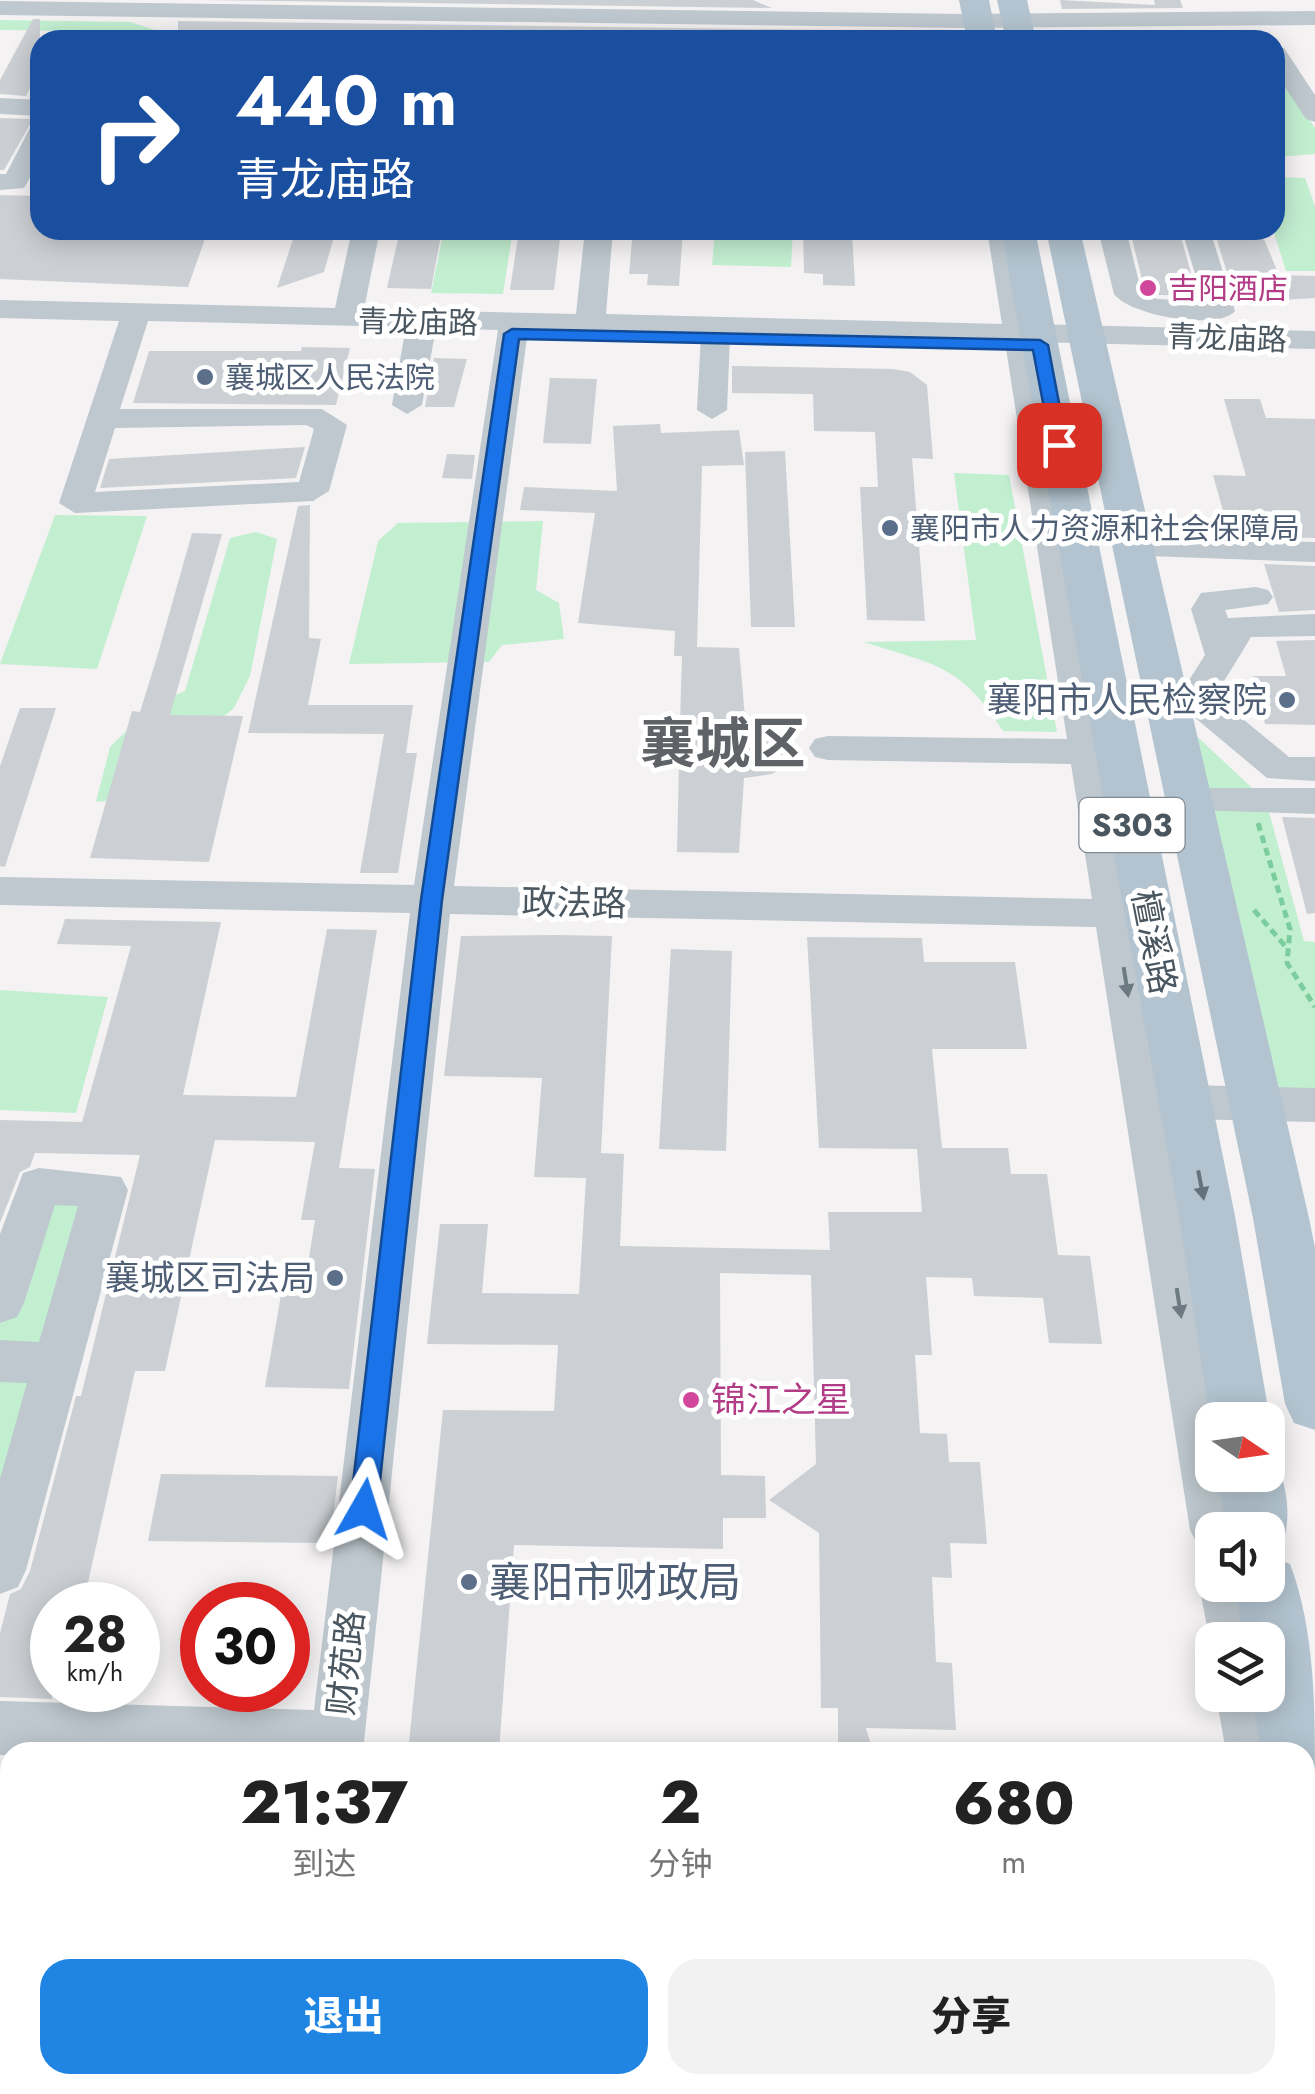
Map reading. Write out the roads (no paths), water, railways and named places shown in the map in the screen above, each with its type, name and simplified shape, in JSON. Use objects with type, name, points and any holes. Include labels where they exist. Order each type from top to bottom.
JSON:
[{"type":"main road","name":"檀溪路","points":[[1019,240],[1029,339],[1132,914],[1185,1102],[1237,1402]]},
{"type":"main road","name":"檀溪路","points":[[1066,240],[1094,340],[1140,548],[1281,1105],[1315,1404]]},
{"type":"main road","points":[[1270,1602],[1293,1742]]},
{"type":"street","points":[[111,0],[220,0]]},
{"type":"street","points":[[2,12],[307,13],[414,7],[1023,20],[1174,30]]},
{"type":"street","points":[[301,30],[307,13]]},
{"type":"street","points":[[1281,30],[1315,18]]},
{"type":"street","points":[[1285,35],[1315,34]]},
{"type":"street","points":[[1285,68],[1315,114]]},
{"type":"street","points":[[0,106],[30,108]]},
{"type":"street","points":[[0,182],[15,182],[30,152]]},
{"type":"street","points":[[347,320],[364,240]]},
{"type":"street","points":[[590,325],[598,240]]},
{"type":"street","points":[[1003,240],[1010,284],[1029,339],[1029,394],[1088,752],[1132,914],[1214,1512]]},
{"type":"street","points":[[1078,240],[1094,340]]},
{"type":"street","points":[[1114,240],[1128,294],[1135,300],[1169,310],[1315,312]]},
{"type":"street","points":[[1199,240],[1220,311]]},
{"type":"street","points":[[915,337],[991,309],[1010,284]]},
{"type":"street","name":"青龙庙路","points":[[0,310],[133,320],[421,327],[1094,340],[1315,340]]},
{"type":"street","points":[[102,420],[311,416],[331,425],[313,490],[75,504],[133,320]]},
{"type":"street","name":"青龙庙路","points":[[0,321],[347,320],[421,327]]},
{"type":"street","name":"青龙庙路","points":[[513,329],[590,325],[716,333]]},
{"type":"street","points":[[407,405],[421,327]]},
{"type":"street","name":"财苑路","points":[[337,1742],[432,900],[513,329]]},
{"type":"street","points":[[712,410],[716,333]]},
{"type":"street","points":[[915,337],[977,357],[1004,371],[1029,394]]},
{"type":"street","name":"青龙庙路","points":[[1094,340],[1315,352]]},
{"type":"street","points":[[1140,548],[1315,552]]},
{"type":"street","points":[[1222,654],[1208,610],[1213,600],[1256,596]]},
{"type":"street","points":[[1181,699],[1222,654],[1240,626],[1315,625]]},
{"type":"street","points":[[1181,699],[1280,769],[1315,769]]},
{"type":"street","points":[[1181,699],[1281,1105],[1315,1308]]},
{"type":"street","points":[[828,748],[1088,752]]},
{"type":"street","points":[[1204,801],[1315,801]]},
{"type":"street","name":"政法路","points":[[0,891],[1132,914]]},
{"type":"street","points":[[1185,1102],[1281,1105]]},
{"type":"street","points":[[0,1302],[39,1186],[105,1190],[0,1570]]},
{"type":"street","points":[[0,1361],[57,1363]]},
{"type":"street","points":[[1246,1712],[1251,1742]]},
{"type":"street","points":[[0,1728],[278,1742]]},
{"type":"place","name":"吉阳酒店","points":[[1148,288]]},
{"type":"place","name":"襄城区人民法院","points":[[205,377]]},
{"type":"place","name":"襄阳市人力资源和社会保障局","points":[[890,528]]},
{"type":"place","name":"襄阳市人民检察院","points":[[1287,700]]},
{"type":"place","name":"襄城区司法局","points":[[335,1278]]},
{"type":"place","name":"锦江之星","points":[[691,1400]]},
{"type":"place","name":"襄阳市财政局","points":[[469,1582]]},
{"type":"district","name":"襄城区","points":[[723,744]]}]
